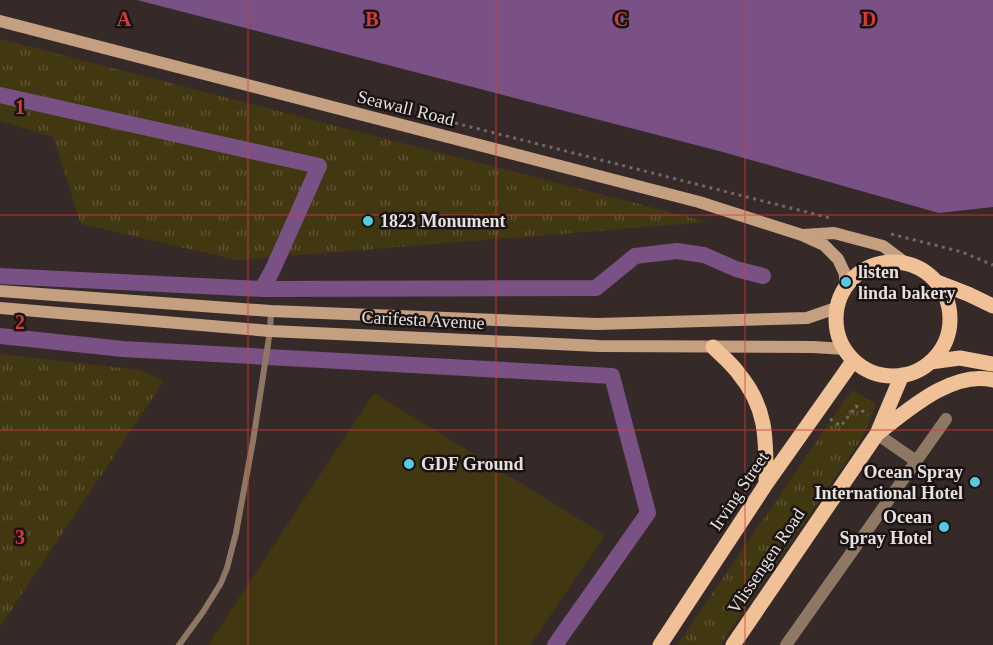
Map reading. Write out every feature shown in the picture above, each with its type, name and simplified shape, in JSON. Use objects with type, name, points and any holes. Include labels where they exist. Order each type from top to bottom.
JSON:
[{"type":"main road","name":"Seawall Road","points":[[0,21],[699,202],[802,235],[824,245],[838,259],[845,274],[845,287]]},
{"type":"main road","name":"Seawall Road","points":[[802,235],[834,233],[883,246],[907,264]]},
{"type":"main road","points":[[937,282],[946,298],[950,315],[948,332],[942,348],[930,362],[917,370],[890,376],[866,369],[849,355],[838,337],[836,308],[845,287],[857,274],[872,265],[889,262],[907,264],[923,270],[937,282],[993,306]]},
{"type":"main road","name":"Carifesta Avenue","points":[[0,291],[271,311],[597,324],[807,318],[836,308]]},
{"type":"main road","name":"Carifesta Avenue","points":[[0,308],[270,331],[599,346],[813,347],[849,355]]},
{"type":"main road","points":[[713,347],[739,373],[755,396],[762,416],[765,438],[766,484]]},
{"type":"main road","name":"Irving Street","points":[[660,645],[766,484],[819,411],[849,355]]},
{"type":"main road","points":[[930,362],[960,358],[993,364]]},
{"type":"main road","name":"Vlissengen Road","points":[[733,645],[880,429],[902,375]]},
{"type":"main road","points":[[880,429],[924,399],[953,383],[969,379],[993,380]]},
{"type":"street","points":[[786,645],[946,419]]},
{"type":"street","points":[[880,429],[916,461]]},
{"type":"lane","points":[[179,645],[221,583],[227,568],[253,441],[271,311]]},
{"type":"path","points":[[452,122],[835,220]]},
{"type":"path","points":[[881,232],[962,252],[993,265]]},
{"type":"path","points":[[819,411],[842,426],[856,406],[880,429]]},
{"type":"green space","points":[[0,39],[708,222],[237,260],[81,224],[53,137],[0,121]]},
{"type":"green space","points":[[0,354],[139,370],[164,381],[0,627]]},
{"type":"green space","points":[[852,390],[876,404],[864,435],[720,645],[677,645]]},
{"type":"green space","name":"GDF Ground","points":[[374,393],[605,535],[530,645],[208,645]]},
{"type":"shaded area","points":[[137,0],[993,0],[993,207],[939,213],[719,151]]},
{"type":"waterway","points":[[0,95],[319,166],[262,289]]},
{"type":"waterway","points":[[0,276],[262,289],[596,288],[635,256],[677,251],[704,255],[736,269],[763,276]]},
{"type":"waterway","points":[[0,336],[123,349],[612,376],[648,513],[555,645]]},
{"type":"place","name":"1823 Monument","points":[[368,221]]},
{"type":"place","name":"listen linda bakery","points":[[846,282]]},
{"type":"place","name":"GDF Ground","points":[[409,464]]},
{"type":"place","name":"Ocean Spray International Hotel","points":[[975,482]]},
{"type":"place","name":"Ocean Spray Hotel","points":[[944,527]]}]
